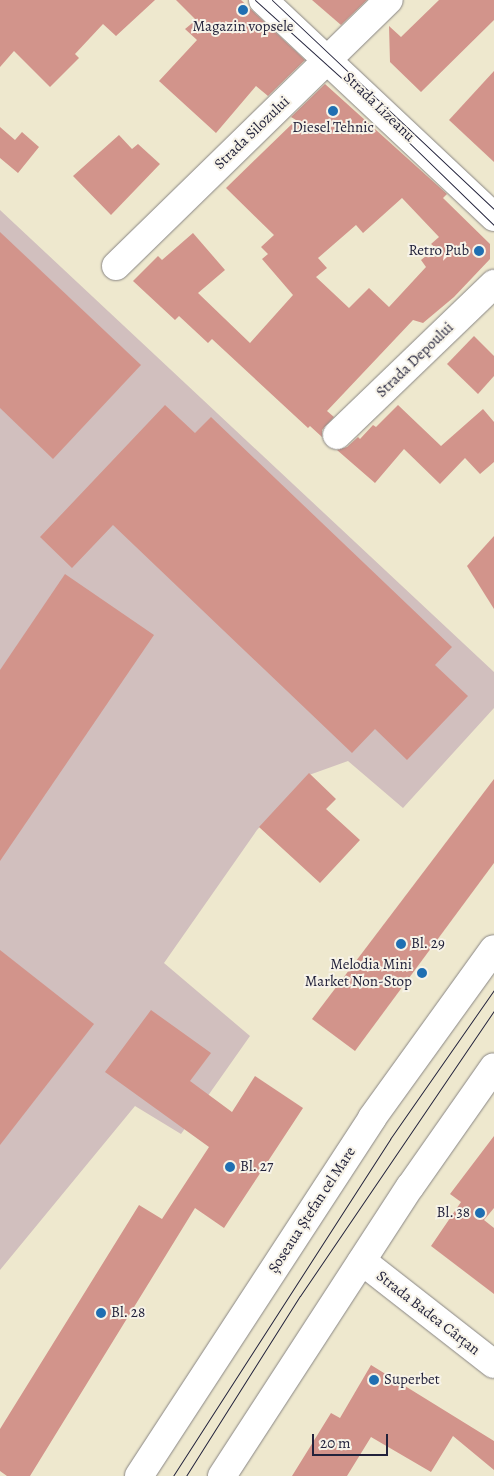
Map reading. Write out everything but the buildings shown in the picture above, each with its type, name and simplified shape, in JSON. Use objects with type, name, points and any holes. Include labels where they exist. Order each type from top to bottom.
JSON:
[{"type":"main road","name":"Strada Lizeanu","points":[[263,0],[494,216]]},
{"type":"main road","name":"Strada Silozului","points":[[116,266],[388,0]]},
{"type":"main road","name":"Strada Depoului","points":[[337,435],[494,284]]},
{"type":"main road","name":"Șoseaua Ștefan cel Mare","points":[[139,1476],[372,1118],[494,949]]},
{"type":"main road","points":[[222,1476],[362,1261],[494,1066]]},
{"type":"main road","name":"Strada Badea Cârțan","points":[[362,1261],[494,1364]]},
{"type":"shaded area","points":[[0,210],[494,672],[494,708],[403,808],[348,761],[309,775],[257,830],[164,963],[250,1036],[181,1134],[135,1106],[0,1270]]},
{"type":"tram line","points":[[255,0],[357,92],[494,225]]},
{"type":"tram line","points":[[272,0],[494,209]]},
{"type":"tram line","points":[[173,1476],[390,1139],[494,990]]},
{"type":"tram line","points":[[186,1476],[300,1296],[494,1011]]},
{"type":"place","name":"Magazin vopsele","points":[[243,10]]},
{"type":"place","name":"Diesel Tehnic","points":[[333,111]]},
{"type":"place","name":"Retro Pub","points":[[479,251]]},
{"type":"place","name":"Bl. 29","points":[[401,944]]},
{"type":"place","name":"Melodia Mini Market Non-Stop","points":[[422,973]]},
{"type":"place","name":"Bl. 27","points":[[230,1167]]},
{"type":"place","name":"Bl. 38","points":[[480,1213]]},
{"type":"place","name":"Bl. 28","points":[[101,1313]]},
{"type":"place","name":"Superbet","points":[[374,1380]]}]
